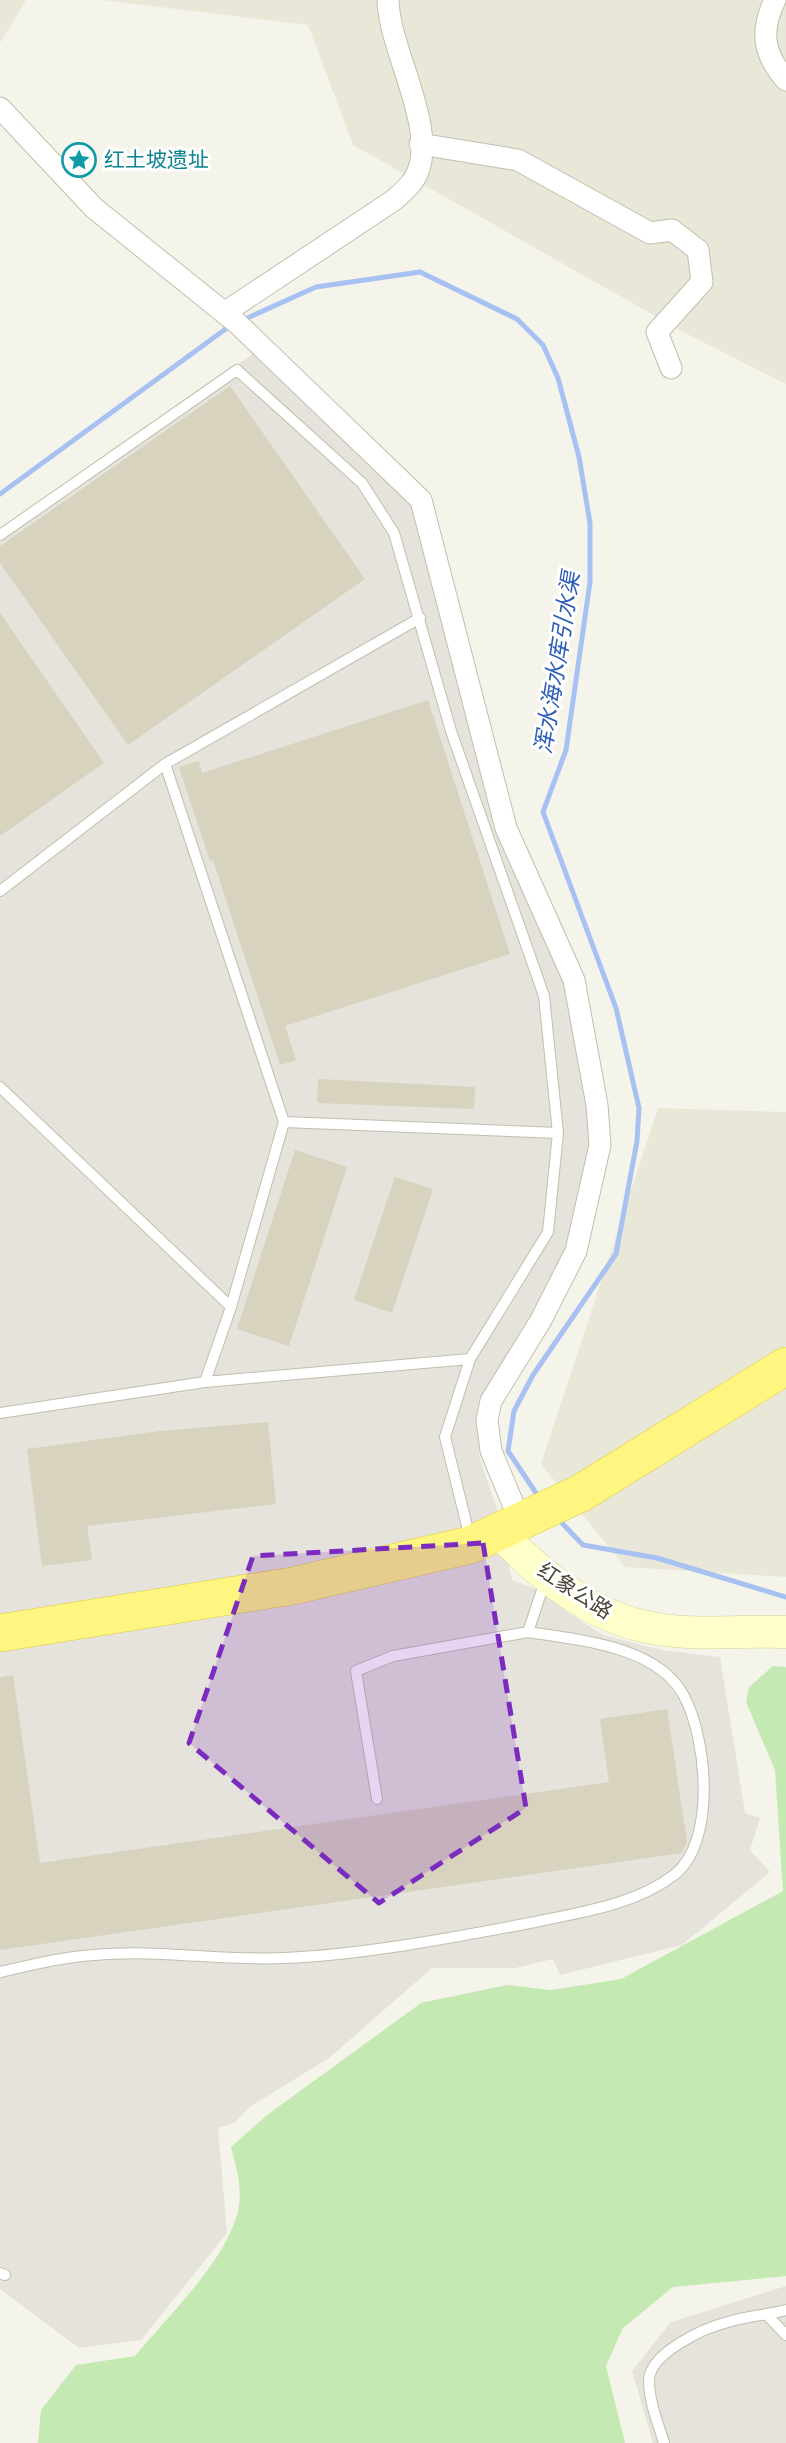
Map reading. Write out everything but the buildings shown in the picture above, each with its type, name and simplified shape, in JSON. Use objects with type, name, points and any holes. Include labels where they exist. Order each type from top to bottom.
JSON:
[{"type":"highway","points":[[0,1633],[292,1586],[508,1529],[581,1493],[786,1366]]},
{"type":"main road","name":"红象公路","points":[[508,1529],[547,1575],[607,1614],[647,1628],[691,1632],[786,1632]]},
{"type":"street","points":[[230,318],[394,200],[406,189],[419,169],[420,144],[416,108],[393,36],[388,0]]},
{"type":"street","points":[[775,0],[766,24],[765,44],[772,63],[786,80]]},
{"type":"street","points":[[0,108],[94,208],[230,318],[421,500],[506,828],[574,980],[597,1105],[600,1145],[576,1251],[541,1320],[491,1401],[487,1420],[508,1529]]},
{"type":"street","points":[[420,144],[518,160],[650,233],[672,230],[698,250],[702,282],[657,332],[671,368]]},
{"type":"lane","points":[[0,535],[237,370],[250,378],[362,483],[394,533],[451,731],[544,996],[558,1133],[548,1232],[470,1359],[445,1437],[508,1529]]},
{"type":"lane","points":[[0,891],[165,764],[420,618]]},
{"type":"lane","points":[[165,764],[284,1122],[231,1307],[205,1382]]},
{"type":"lane","points":[[0,1087],[231,1307]]},
{"type":"lane","points":[[284,1122],[558,1133]]},
{"type":"lane","points":[[0,1413],[205,1382],[470,1359]]},
{"type":"lane","points":[[528,1632],[547,1575]]},
{"type":"lane","points":[[0,1972],[95,1955],[285,1958],[420,1941],[609,1905],[656,1887],[674,1875],[688,1860],[697,1843],[703,1804],[695,1724],[681,1689],[655,1666],[631,1655],[566,1638],[528,1632],[393,1656],[356,1671],[377,1799]]},
{"type":"lane","points":[[664,2443],[652,2403],[649,2378],[656,2363],[694,2336],[727,2322],[786,2311]]},
{"type":"lane","points":[[767,2315],[786,2335]]},
{"type":"highlighted area","points":[[483,1543],[526,1808],[379,1903],[189,1743],[253,1556]]},
{"type":"shaded area","points":[[0,0],[26,0],[0,43]]},
{"type":"shaded area","points":[[102,0],[786,0],[786,384],[687,334],[353,145],[308,25]]},
{"type":"shaded area","points":[[254,353],[416,500],[501,834],[571,1000],[596,1143],[565,1261],[484,1399],[480,1413],[479,1456],[499,1515],[512,1580],[544,1592],[567,1612],[603,1635],[662,1650],[720,1657],[745,1813],[760,1818],[750,1850],[770,1872],[682,1945],[560,1975],[553,1959],[515,1968],[432,1968],[329,2058],[251,2106],[234,2123],[218,2128],[227,2233],[141,2340],[79,2348],[0,2289],[0,528]]},
{"type":"shaded area","points":[[658,1108],[786,1112],[786,1577],[625,1567],[541,1464]]},
{"type":"shaded area","points":[[786,2286],[786,2443],[653,2443],[632,2371],[671,2322]]},
{"type":"green space","points":[[773,1666],[786,1667],[786,2276],[673,2287],[623,2328],[606,2366],[625,2443],[38,2443],[41,2410],[76,2365],[135,2356],[211,2265],[234,2225],[239,2206],[237,2169],[231,2147],[267,2115],[421,2003],[507,1985],[551,1990],[621,1979],[783,1891],[775,1770],[746,1702],[749,1687]]},
{"type":"waterway","name":"浑水海水库引水渠","points":[[243,320],[316,287],[420,272],[517,319],[543,345],[558,378],[579,457],[590,523],[590,582],[566,750],[543,812],[616,1008],[639,1108],[637,1141],[616,1254],[533,1375],[514,1411],[508,1451],[540,1499]]},
{"type":"waterway","name":"浑水海水库引水渠","points":[[0,494],[231,325]]},
{"type":"waterway","name":"浑水海水库引水渠","points":[[558,1519],[583,1545],[657,1558],[786,1597]]},
{"type":"place","name":"红土坡遗址","points":[[79,160]]}]
